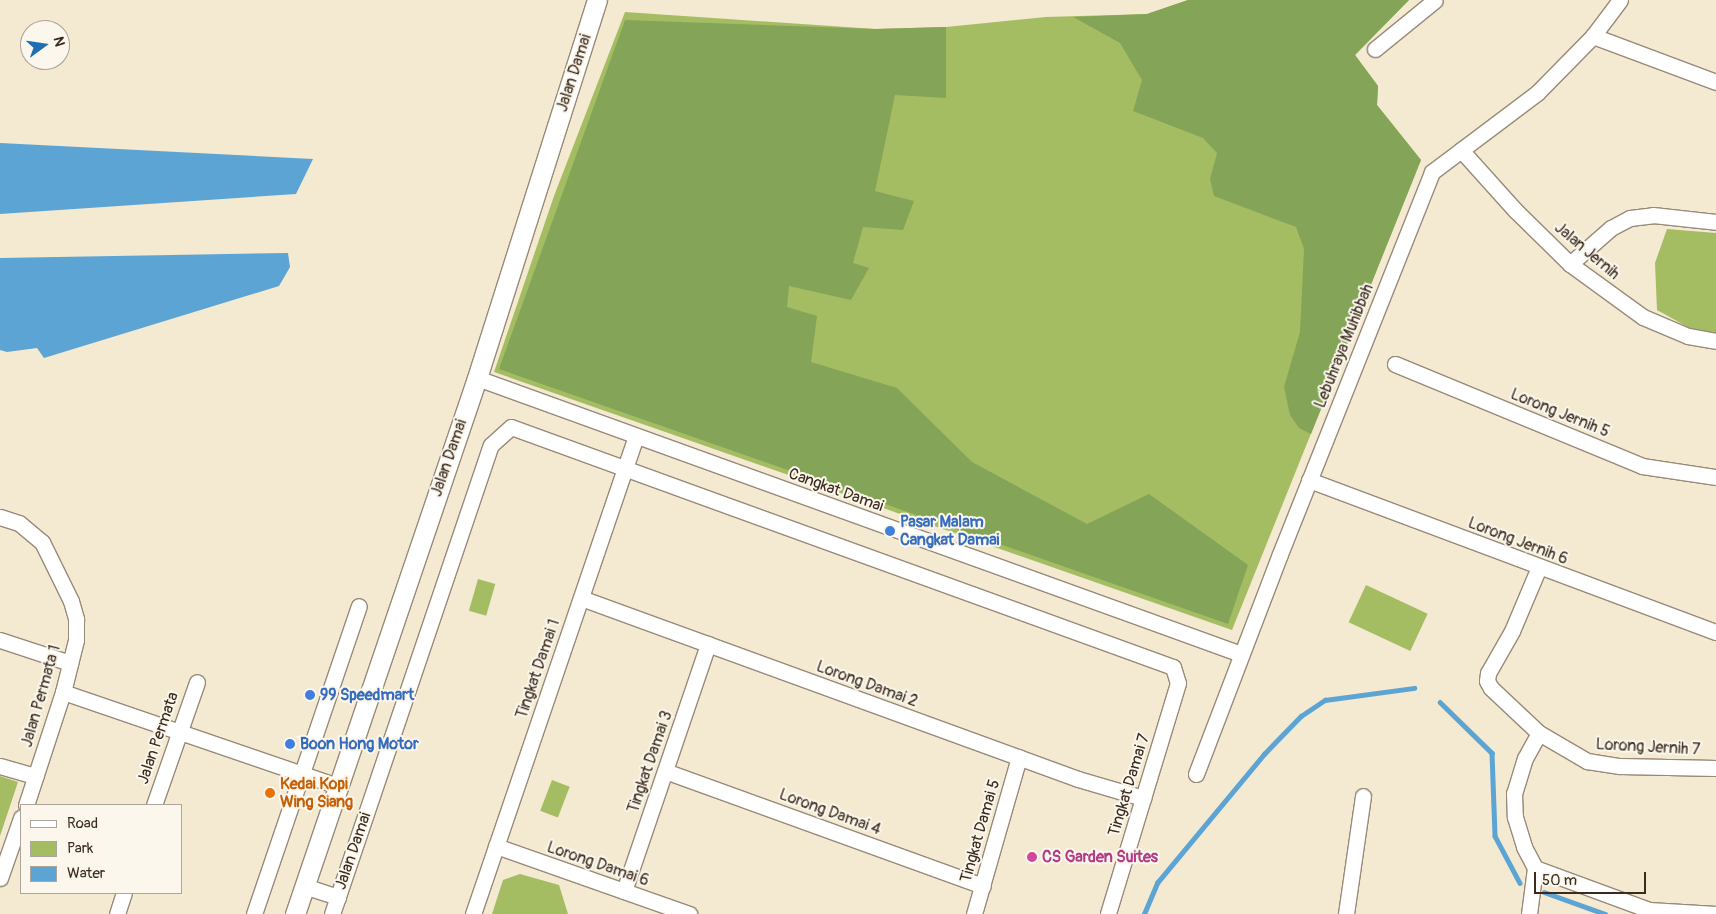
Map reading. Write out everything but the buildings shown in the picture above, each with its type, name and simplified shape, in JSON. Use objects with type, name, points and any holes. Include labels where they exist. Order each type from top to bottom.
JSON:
[{"type":"main road","name":"Jalan Damai","points":[[294,914],[477,378],[598,0]]},
{"type":"street","points":[[1375,49],[1435,0]]},
{"type":"street","name":"Lebuhraya Muhibbah","points":[[1196,774],[1309,480],[1432,172],[1537,93],[1593,36],[1620,0]]},
{"type":"street","points":[[1593,36],[1716,82]]},
{"type":"street","name":"Jalan Jernih","points":[[1461,150],[1516,211],[1570,264],[1643,317],[1688,336],[1716,341]]},
{"type":"street","points":[[1570,264],[1611,228],[1630,218],[1653,215],[1716,222]]},
{"type":"street","name":"Lorong Jernih 5","points":[[1395,364],[1642,466],[1716,477]]},
{"type":"street","name":"Cangkat Damai","points":[[477,378],[1241,654]]},
{"type":"street","name":"Jalan Damai","points":[[332,914],[491,445],[511,427],[625,468]]},
{"type":"street","name":"Tingkat Damai 1","points":[[473,914],[636,436]]},
{"type":"street","name":"Tingkat Damai 7","points":[[625,468],[1172,667],[1178,683],[1108,914]]},
{"type":"street","name":"Lorong Jernih 6","points":[[1309,480],[1716,632]]},
{"type":"street","name":"Jalan Permata 1","points":[[0,517],[19,523],[42,542],[71,601],[76,619],[76,640],[63,692],[26,804]]},
{"type":"street","name":"Lorong Jernih 7","points":[[1539,567],[1512,631],[1488,672],[1487,681],[1491,688],[1539,733],[1572,755],[1587,762],[1620,766],[1716,768]]},
{"type":"street","name":"Lorong Damai 2","points":[[581,598],[1078,779],[1143,798]]},
{"type":"street","points":[[254,914],[359,606]]},
{"type":"street","points":[[0,640],[70,663]]},
{"type":"street","name":"Tingkat Damai 3","points":[[624,891],[708,644]]},
{"type":"street","name":"Jalan Permata","points":[[154,804],[197,682]]},
{"type":"street","points":[[63,692],[338,786]]},
{"type":"street","points":[[1529,914],[1535,868],[1524,847],[1515,817],[1514,793],[1525,758],[1539,733]]},
{"type":"street","name":"Tingkat Damai 5","points":[[974,914],[1019,758]]},
{"type":"street","points":[[0,766],[36,776]]},
{"type":"street","name":"Lorong Damai 4","points":[[665,771],[982,886]]},
{"type":"street","points":[[1346,914],[1363,796]]},
{"type":"street","points":[[0,878],[20,821]]},
{"type":"street","name":"Lorong Damai 6","points":[[496,846],[689,914]]},
{"type":"street","points":[[1535,868],[1649,912],[1716,914]]},
{"type":"street","points":[[304,886],[338,897]]},
{"type":"street","points":[[117,914],[124,894]]},
{"type":"green space","points":[[1188,0],[1409,0],[1355,55],[1378,86],[1377,105],[1421,160],[1232,630],[494,372],[554,196],[625,12],[875,29],[946,27],[1046,17],[1147,14]]},
{"type":"green space","points":[[1188,0],[1409,0],[1355,55],[1378,86],[1377,105],[1421,160],[1311,434],[1299,428],[1290,415],[1284,387],[1300,332],[1304,249],[1296,227],[1214,196],[1210,179],[1217,153],[1203,138],[1133,111],[1142,80],[1120,43],[1073,17],[1147,14]]},
{"type":"green space","points":[[625,20],[875,29],[946,27],[946,98],[895,95],[875,191],[914,201],[903,230],[863,227],[853,263],[869,268],[851,300],[789,286],[787,307],[817,316],[811,362],[897,388],[972,462],[1087,524],[1149,494],[1248,565],[1228,624],[499,369]]},
{"type":"green space","points":[[1667,229],[1716,233],[1716,334],[1695,331],[1657,310],[1655,263]]},
{"type":"green space","points":[[478,579],[495,584],[486,616],[469,611]]},
{"type":"green space","points":[[1366,585],[1428,614],[1410,651],[1349,622]]},
{"type":"green space","points":[[0,776],[18,782],[0,836]]},
{"type":"green space","points":[[552,780],[570,787],[558,818],[540,811]]},
{"type":"green space","points":[[520,874],[559,885],[568,914],[492,914],[503,880]]},
{"type":"water","points":[[0,143],[313,159],[296,194],[0,214]]},
{"type":"water","points":[[288,253],[290,267],[279,286],[44,358],[37,348],[7,352],[0,350],[0,258]]},
{"type":"waterway","points":[[1144,914],[1157,883],[1264,754],[1301,716],[1325,700],[1414,688]]},
{"type":"waterway","points":[[1440,702],[1492,753],[1495,836],[1520,883]]},
{"type":"waterway","points":[[1544,892],[1605,914]]},
{"type":"place","name":"Pasar Malam Cangkat Damai","points":[[890,531]]},
{"type":"place","name":"99 Speedmart","points":[[310,695]]},
{"type":"place","name":"Boon Hong Motor","points":[[290,744]]},
{"type":"place","name":"Kedai Kopi Wing Siang","points":[[270,793]]},
{"type":"place","name":"CS Garden Suites","points":[[1032,857]]}]
